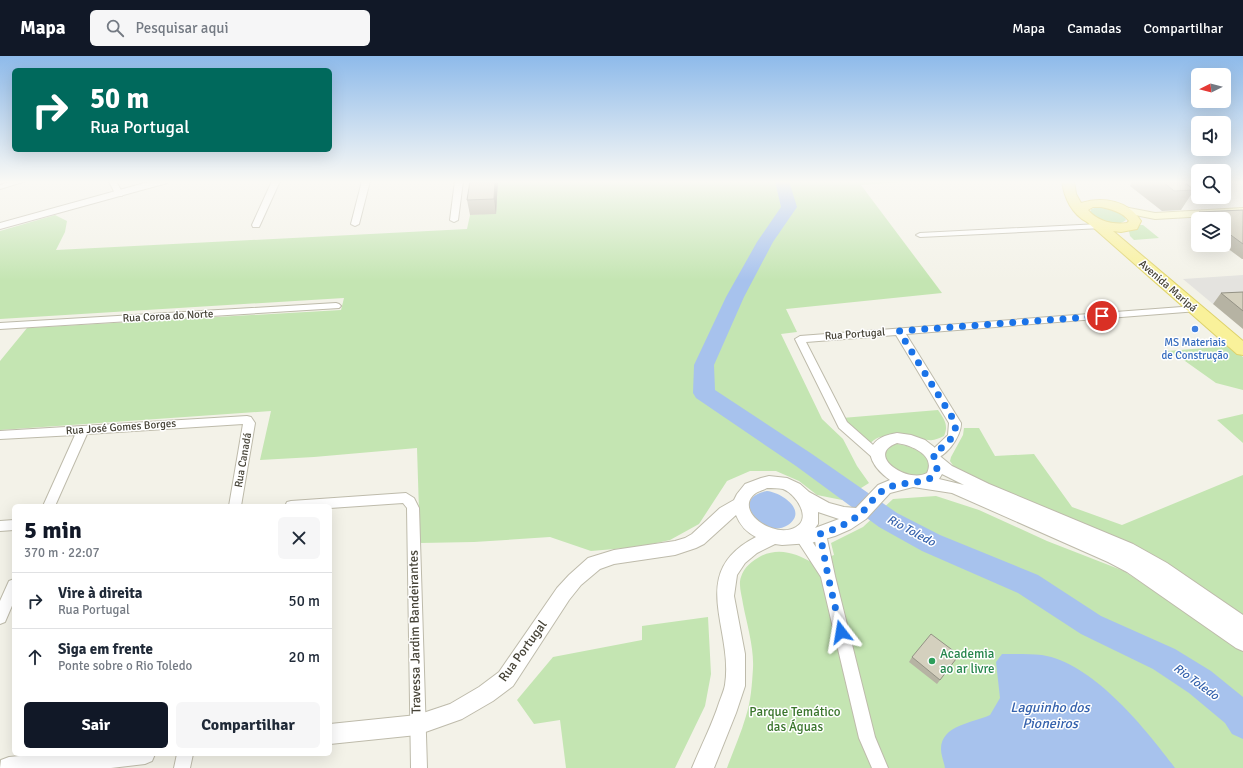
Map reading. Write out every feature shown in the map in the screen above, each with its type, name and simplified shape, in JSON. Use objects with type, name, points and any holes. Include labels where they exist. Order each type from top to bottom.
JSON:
[{"type":"main road","name":"Avenida Maripá","points":[[1085,214],[1243,350]]},
{"type":"main road","name":"Avenida Maripá","points":[[1129,214],[1134,218],[1128,225],[1124,235],[1134,246],[1243,339]]},
{"type":"main road","points":[[1146,214],[1155,216],[1186,214]]},
{"type":"main road","points":[[1096,224],[1128,225],[1138,221],[1243,216]]},
{"type":"street","points":[[0,226],[44,214]]},
{"type":"street","points":[[256,225],[261,214]]},
{"type":"street","points":[[354,224],[357,214]]},
{"type":"street","points":[[454,220],[455,214]]},
{"type":"street","points":[[920,235],[1096,224]]},
{"type":"street","name":"Rua Coroa do Norte","points":[[0,326],[336,306]]},
{"type":"street","name":"Rua Portugal","points":[[877,455],[843,425],[799,340],[801,338],[1195,309]]},
{"type":"street","points":[[899,331],[955,422],[956,428],[954,435],[935,458]]},
{"type":"street","name":"Rua José Gomes Borges","points":[[0,435],[242,419]]},
{"type":"street","name":"Rua Canadá","points":[[235,504],[249,423],[247,420],[242,419]]},
{"type":"street","points":[[50,504],[83,429]]},
{"type":"street","points":[[1243,625],[1161,568],[1127,549],[947,470],[925,447],[916,442],[897,438],[883,443],[878,448],[877,455],[879,462],[891,475],[916,482],[955,488],[1114,557],[1134,567],[1243,642]]},
{"type":"street","points":[[860,513],[835,513],[804,497],[787,484],[776,482],[756,484],[748,489],[743,496],[741,504],[742,513],[746,521],[753,528],[788,537],[820,534],[831,531],[860,513],[879,494],[892,486],[929,479],[935,474],[937,468],[935,458]]},
{"type":"street","points":[[879,494],[884,469]]},
{"type":"street","points":[[703,768],[726,713],[735,686],[736,654],[725,596],[729,573],[739,558],[751,548],[799,534],[806,528],[810,521],[810,509],[804,497]]},
{"type":"street","name":"Travessa Jardim Bandeirantes","points":[[320,504],[406,498],[413,508],[419,768]]},
{"type":"street","name":"Rua Portugal","points":[[332,734],[417,724],[455,712],[486,694],[506,679],[563,594],[575,580],[594,564],[614,557],[636,552],[675,548],[698,539],[726,513],[741,504]]},
{"type":"street","points":[[0,526],[12,525]]},
{"type":"street","points":[[820,534],[828,576],[867,738],[880,768]]},
{"type":"street","points":[[788,537],[828,576]]},
{"type":"street","points":[[0,617],[12,590]]},
{"type":"street","points":[[9,768],[126,756]]},
{"type":"street","points":[[182,768],[185,756]]},
{"type":"green space","points":[[883,214],[942,293],[786,309],[797,332],[781,334],[822,419],[843,439],[857,466],[869,483],[842,500],[817,495],[799,481],[776,471],[750,471],[727,481],[699,524],[670,540],[638,547],[591,551],[550,537],[474,542],[420,543],[417,448],[260,460],[271,411],[0,430],[0,361],[27,328],[341,310],[344,298],[0,319],[0,231],[55,215],[67,221],[65,232],[56,250],[467,229],[470,215]]},
{"type":"green space","points":[[1090,214],[1123,214],[1126,220],[1117,224],[1103,221]]},
{"type":"green space","points":[[1136,225],[1143,225],[1159,238],[1134,240],[1130,236],[1129,231]]},
{"type":"green space","points":[[1231,346],[1243,357],[1243,390],[1216,383],[1185,361],[1167,351]]},
{"type":"green space","points":[[938,410],[945,422],[946,429],[944,436],[933,440],[889,436],[881,437],[869,445],[842,418]]},
{"type":"green space","points":[[1243,414],[1243,443],[1217,420]]},
{"type":"green space","points":[[964,428],[979,428],[995,456],[1034,454],[1072,507],[1122,525],[1243,475],[1243,615],[954,467],[950,461],[951,457],[963,435]]},
{"type":"green space","points":[[897,444],[917,450],[927,459],[929,465],[928,471],[922,477],[891,472],[882,451],[890,445]]},
{"type":"green space","name":"Parque Temático das Águas","points":[[936,496],[979,510],[1047,541],[1124,571],[1243,651],[1243,768],[727,768],[744,723],[752,686],[753,660],[750,636],[740,587],[742,573],[746,567],[761,556],[775,552],[795,554],[813,563],[834,555],[831,543],[863,527],[893,499]]},
{"type":"green space","points":[[708,617],[711,674],[705,706],[675,768],[566,768],[560,720],[534,724],[517,700],[553,657],[642,640],[642,626]]},
{"type":"shaded area","points":[[1243,275],[1243,302],[1213,304],[1183,279]]},
{"type":"water","points":[[767,491],[780,495],[791,504],[795,514],[793,520],[788,525],[778,528],[769,527],[760,523],[753,517],[749,509],[750,502],[755,495]]},
{"type":"water","name":"Laguinho dos Pioneiros","points":[[1002,654],[1042,655],[1061,661],[1080,671],[1099,684],[1134,717],[1175,768],[945,768],[941,749],[942,741],[946,735],[959,726],[990,715],[1000,698],[996,662]]},
{"type":"building","points":[[1231,214],[1243,214],[1243,244],[1231,235]]},
{"type":"building","points":[[1243,292],[1243,311],[1221,293]]},
{"type":"building","name":"Academia ao ar livre","points":[[931,634],[959,655],[940,680],[912,657]]},
{"type":"waterway","name":"Rio Toledo","points":[[784,214],[765,242],[735,297],[704,365],[704,393],[804,460],[888,520],[931,543],[1028,584],[1091,625],[1164,659],[1200,682],[1236,712],[1243,723]]},
{"type":"place","name":"MS Materiais de Construção","points":[[1195,329]]},
{"type":"place","name":"Academia ao ar livre","points":[[932,661]]},
{"type":"route","points":[[841,632],[820,534],[831,531],[860,514],[884,490],[892,486],[911,482],[921,482],[929,479],[935,474],[937,468],[936,460],[933,455],[950,440],[954,435],[956,428],[955,422],[899,331],[1102,316]]}]
